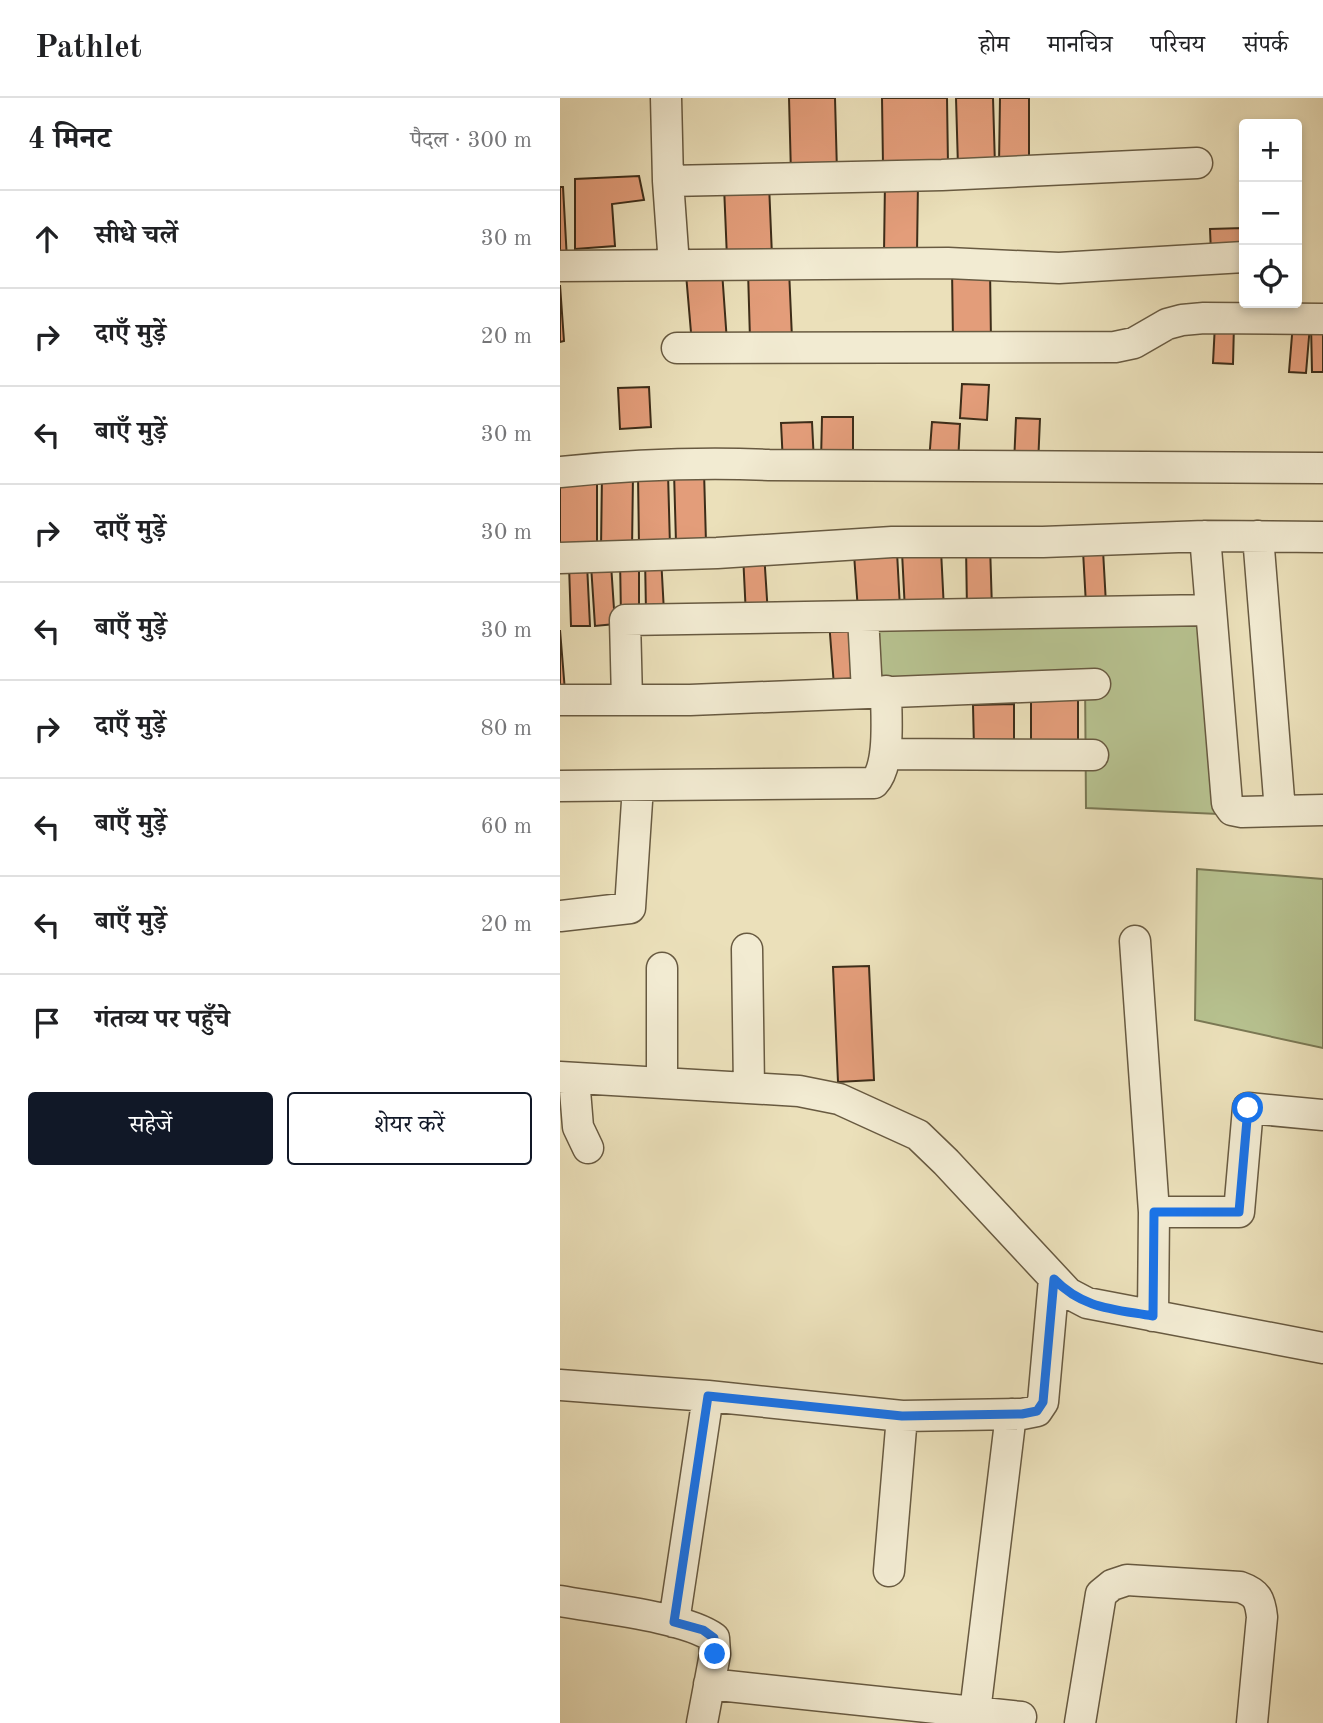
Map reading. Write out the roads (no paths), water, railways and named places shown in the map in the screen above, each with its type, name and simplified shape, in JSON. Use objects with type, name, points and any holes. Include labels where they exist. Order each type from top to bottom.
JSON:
[{"type":"street","points":[[666,98],[674,265]]},
{"type":"street","points":[[668,181],[942,175],[1197,163]]},
{"type":"street","points":[[560,266],[948,263],[1059,268],[1239,257]]},
{"type":"street","points":[[677,348],[1115,347],[1134,343],[1167,324],[1182,320],[1323,319]]},
{"type":"street","points":[[560,471],[711,462],[796,465],[1323,468]]},
{"type":"street","points":[[1205,536],[1227,803],[1232,810],[1323,810]]},
{"type":"street","points":[[560,558],[717,553],[892,541],[1043,542],[1205,536],[1323,537]]},
{"type":"street","points":[[1258,536],[1280,811]]},
{"type":"street","points":[[627,700],[625,620],[1211,610]]},
{"type":"street","points":[[560,786],[874,783],[879,778],[885,754],[863,616]]},
{"type":"street","points":[[560,700],[690,699],[1095,684]]},
{"type":"street","points":[[885,754],[1093,755]]},
{"type":"street","points":[[560,916],[630,908],[638,786]]},
{"type":"street","points":[[1135,941],[1154,1212],[1153,1316]]},
{"type":"street","points":[[747,950],[749,1088]]},
{"type":"street","points":[[662,968],[662,1083]]},
{"type":"street","points":[[588,1148],[578,1127],[567,1077],[799,1091],[839,1099],[918,1135],[1068,1293],[1087,1303],[1323,1348]]},
{"type":"street","points":[[1154,1212],[1239,1212],[1248,1108],[1323,1115]]},
{"type":"street","points":[[560,1385],[708,1396],[902,1416],[1037,1411],[1043,1402],[1054,1279]]},
{"type":"street","points":[[674,1622],[708,1396]]},
{"type":"street","points":[[975,1712],[1011,1414]]},
{"type":"street","points":[[889,1571],[902,1416]]},
{"type":"street","points":[[1080,1723],[1101,1594],[1112,1585],[1127,1580],[1240,1587],[1255,1592],[1261,1602],[1262,1617],[1252,1723]]},
{"type":"street","points":[[560,1601],[674,1622],[703,1630],[714,1638],[715,1654],[702,1723]]},
{"type":"street","points":[[709,1684],[1021,1717]]}]
